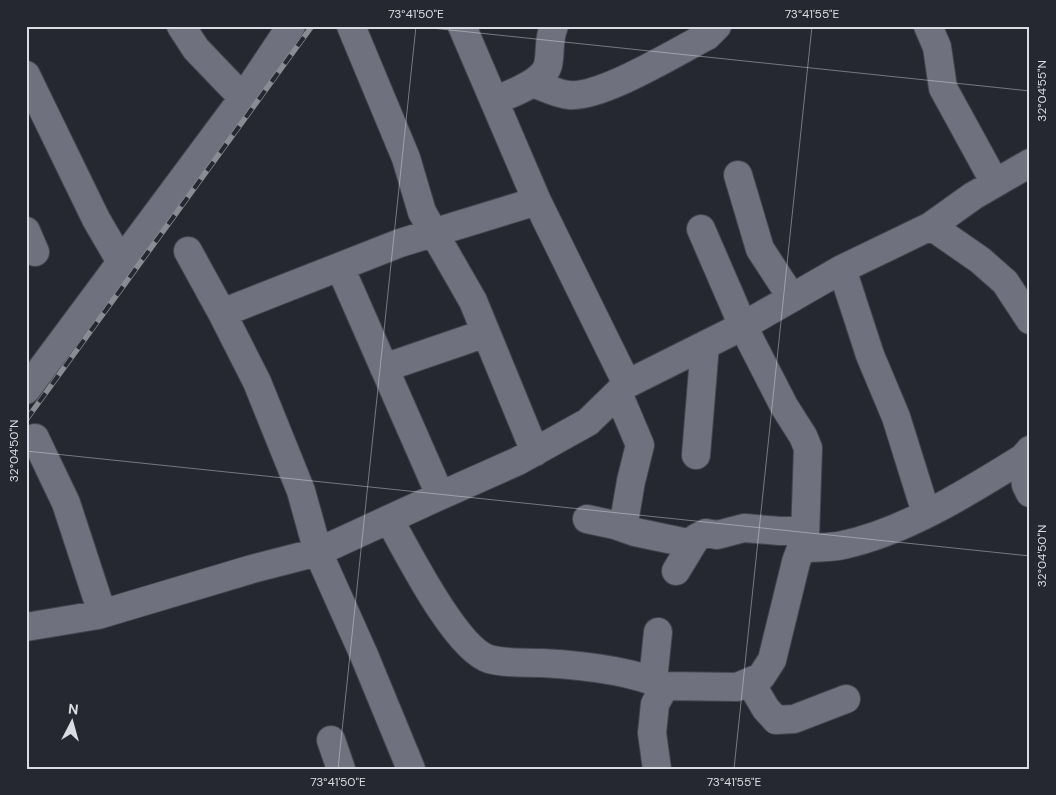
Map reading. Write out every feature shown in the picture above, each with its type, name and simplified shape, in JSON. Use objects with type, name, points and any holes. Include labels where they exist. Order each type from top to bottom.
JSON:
[{"type":"street","points":[[181,26],[196,49],[243,98]]},
{"type":"street","points":[[26,390],[243,98],[291,26]]},
{"type":"street","points":[[351,26],[406,158],[422,212],[473,301],[534,452]]},
{"type":"street","points":[[462,26],[537,201],[622,388],[640,445],[631,481],[624,528]]},
{"type":"street","points":[[494,101],[538,80],[548,66],[549,43],[554,26]]},
{"type":"street","points":[[533,83],[568,95],[582,95],[613,85],[707,36],[717,26]]},
{"type":"street","points":[[928,26],[937,47],[943,88],[995,183]]},
{"type":"street","points":[[26,75],[96,219],[122,262]]},
{"type":"street","points":[[26,627],[102,613],[252,569],[318,552],[518,461],[588,422],[622,388],[743,326],[842,269],[931,226],[973,196],[1030,163]]},
{"type":"street","points":[[738,175],[760,249],[792,298]]},
{"type":"street","points":[[222,313],[400,242],[537,201]]},
{"type":"street","points":[[931,226],[980,260],[1005,282],[1030,320]]},
{"type":"street","points":[[389,519],[425,584],[452,625],[469,646],[488,659],[611,670],[659,683],[737,687],[761,677],[772,660],[803,540],[808,448],[743,326],[700,229]]},
{"type":"street","points":[[188,251],[257,382],[301,491],[318,552],[364,655],[411,769]]},
{"type":"street","points":[[340,267],[440,496]]},
{"type":"street","points":[[842,269],[870,355],[896,417],[926,514]]},
{"type":"street","points":[[384,368],[486,333]]},
{"type":"street","points":[[696,455],[705,345]]},
{"type":"street","points":[[35,438],[66,503],[102,613]]},
{"type":"street","points":[[676,571],[696,538],[706,534],[717,535],[744,528],[803,540],[843,545],[901,527],[980,484],[1026,454]]},
{"type":"street","points":[[1026,454],[1026,485],[1030,492]]},
{"type":"street","points":[[587,519],[598,520],[635,532],[692,544]]},
{"type":"street","points":[[657,769],[652,733],[659,683],[658,632]]},
{"type":"street","points":[[750,682],[766,709],[776,720],[794,719],[846,699]]},
{"type":"street","points":[[331,740],[341,769]]},
{"type":"railway","points":[[26,420],[312,26]]}]
